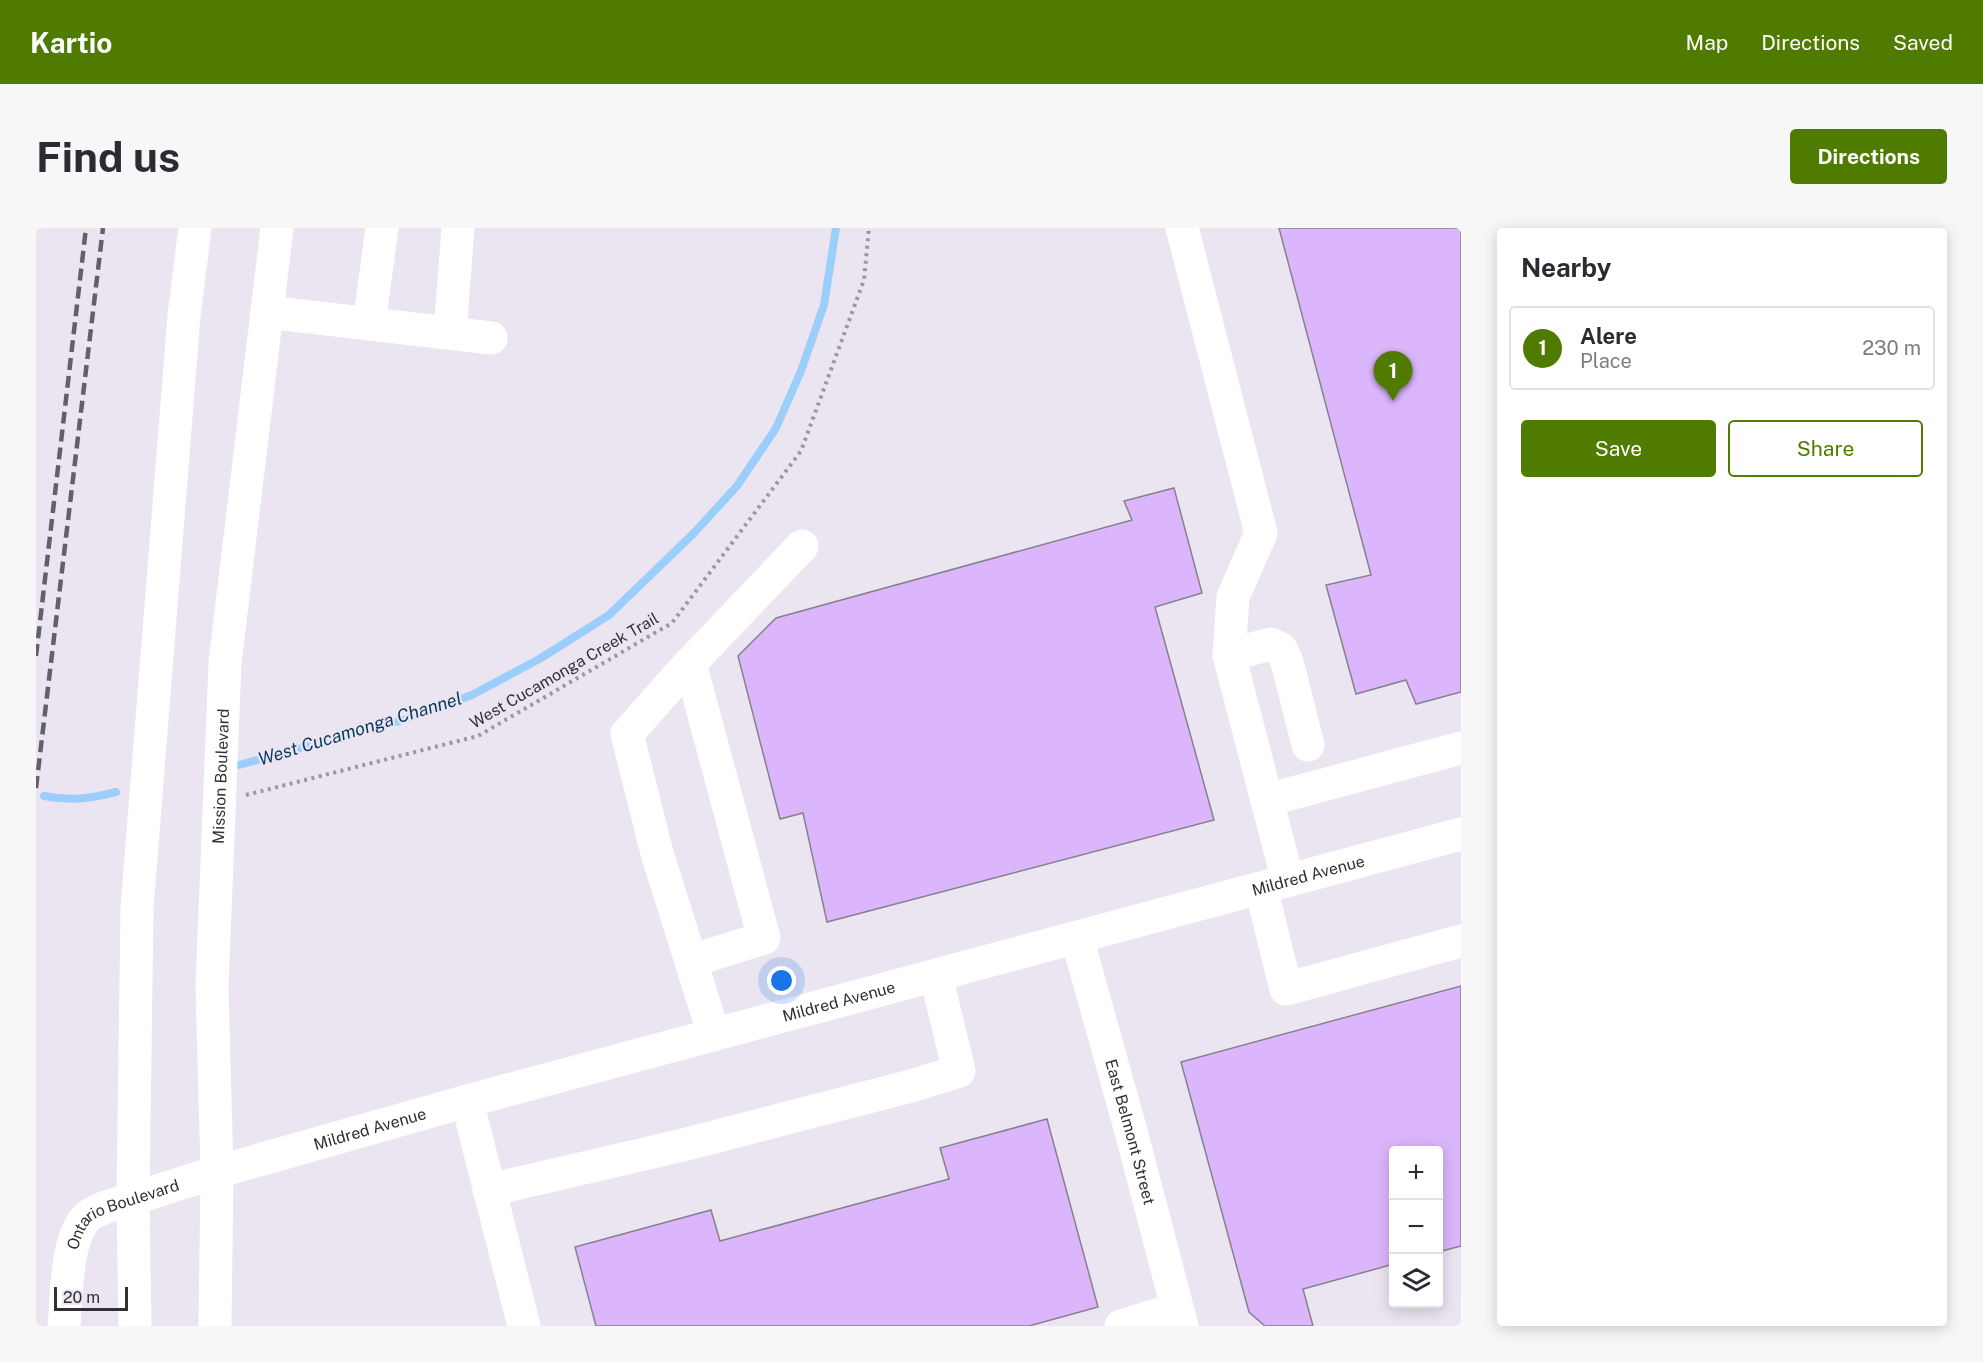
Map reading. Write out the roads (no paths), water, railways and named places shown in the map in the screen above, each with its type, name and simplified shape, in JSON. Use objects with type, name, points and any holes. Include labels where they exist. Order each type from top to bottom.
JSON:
[{"type":"main road","points":[[135,1326],[133,1198],[137,908],[183,328],[195,228]]},
{"type":"main road","name":"Mission Boulevard","points":[[215,1326],[217,1172],[212,986],[225,663],[277,228]]},
{"type":"main road","points":[[369,324],[382,228]]},
{"type":"main road","points":[[450,333],[458,228]]},
{"type":"main road","points":[[1182,228],[1261,533],[1233,597],[1229,655],[1267,800],[1286,989],[1461,941]]},
{"type":"main road","points":[[267,312],[491,338]]},
{"type":"main road","points":[[714,1035],[657,853],[627,734],[690,663],[802,546]]},
{"type":"main road","points":[[1229,655],[1271,644],[1281,650],[1287,663],[1308,745]]},
{"type":"main road","points":[[690,663],[764,938],[691,961]]},
{"type":"main road","points":[[1267,800],[1461,748]]},
{"type":"main road","name":"Mildred Avenue","points":[[217,1172],[467,1101],[1461,834]]},
{"type":"main road","name":"East Belmont Street","points":[[1077,938],[1132,1135],[1179,1317]]},
{"type":"main road","points":[[489,1190],[683,1144],[911,1086],[959,1071],[936,976]]},
{"type":"main road","points":[[467,1101],[518,1325]]},
{"type":"main road","name":"Ontario Boulevard","points":[[64,1326],[70,1261],[81,1225],[88,1216],[133,1198],[217,1172]]},
{"type":"main road","points":[[1121,1326],[1179,1317]]},
{"type":"waterway","name":"West Cucamonga Channel","points":[[239,765],[403,720],[472,695],[541,658],[609,615],[693,534],[737,486],[776,428],[801,371],[824,305],[836,228]]},
{"type":"waterway","name":"West Cucamonga Channel","points":[[44,796],[80,798],[116,792]]},
{"type":"railway","points":[[36,656],[86,228]]},
{"type":"railway","points":[[36,788],[103,228]]},
{"type":"place","name":"Alere","points":[[1393,401]]}]
